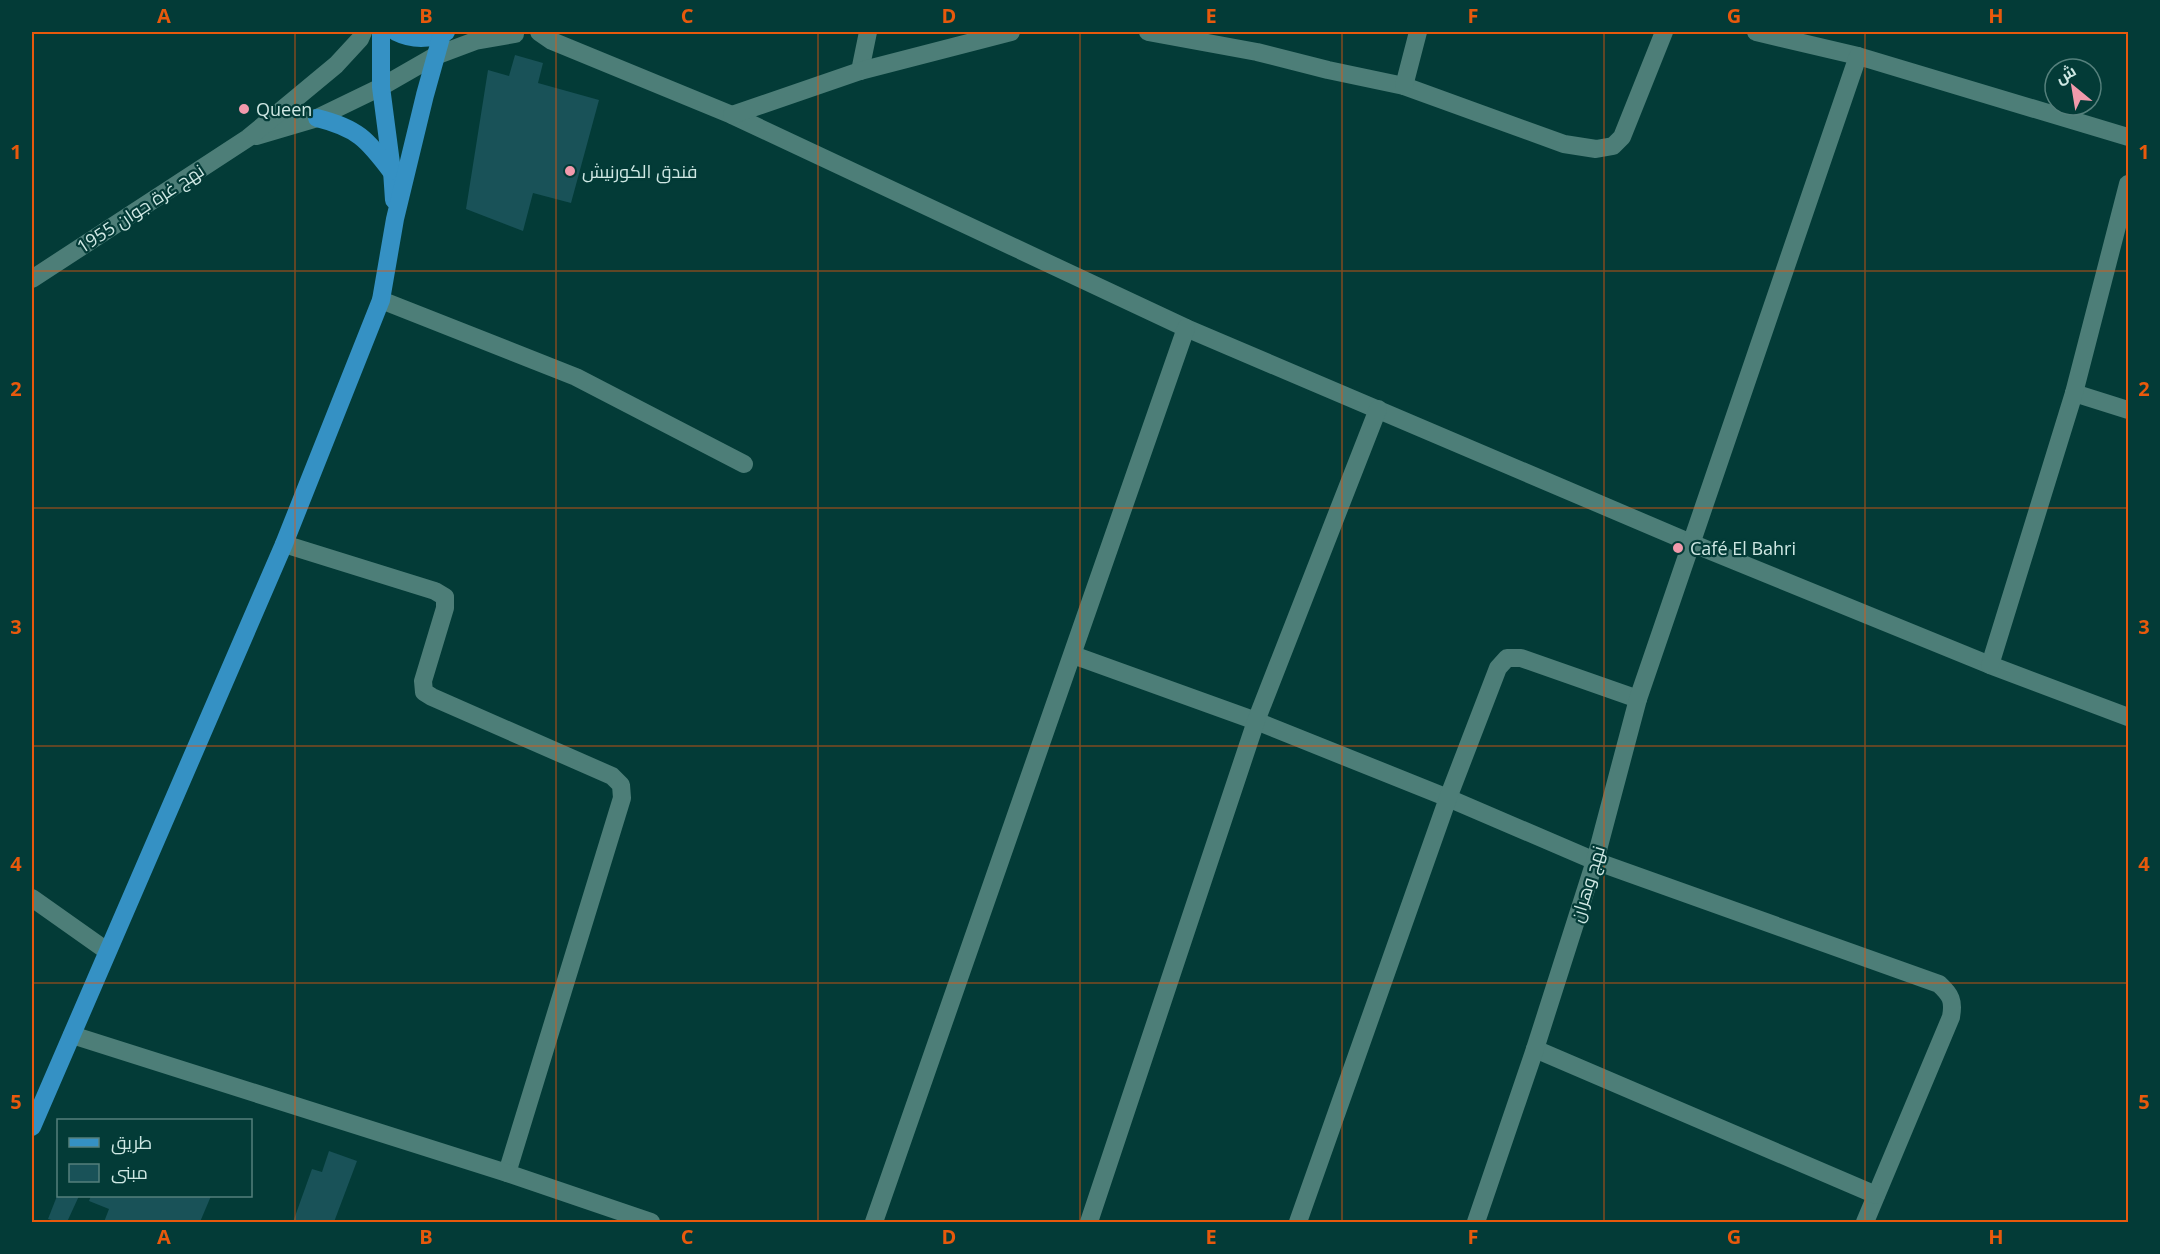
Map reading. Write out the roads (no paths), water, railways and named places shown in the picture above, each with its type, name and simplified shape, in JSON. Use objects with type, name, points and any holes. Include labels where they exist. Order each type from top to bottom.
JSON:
[{"type":"main road","points":[[381,32],[381,87],[392,171],[395,219]]},
{"type":"main road","points":[[396,32],[413,38],[428,38],[444,33]]},
{"type":"main road","points":[[32,1126],[284,544],[381,300],[395,219],[435,56],[444,33]]},
{"type":"main road","points":[[317,118],[337,123],[354,131],[368,141],[392,171]]},
{"type":"street","points":[[248,138],[336,65],[360,39],[363,32]]},
{"type":"street","points":[[860,71],[868,32]]},
{"type":"street","points":[[732,116],[860,71],[1011,32]]},
{"type":"street","points":[[1148,32],[1257,52],[1404,86],[1564,144],[1596,149],[1613,146],[1622,138],[1665,32]]},
{"type":"street","points":[[1404,86],[1418,32]]},
{"type":"street","points":[[1756,32],[1858,56],[2128,137]]},
{"type":"street","points":[[248,138],[317,118],[381,87],[435,56],[475,41],[507,33],[546,36],[732,116],[1186,328],[1691,543],[1990,664],[2128,717]]},
{"type":"street","name":"نهج وهران","points":[[1476,1222],[1535,1049],[1595,861],[1638,699],[1858,56]]},
{"type":"street","name":"نهج غرة جوان 1955","points":[[32,279],[248,138]]},
{"type":"street","points":[[1990,664],[2074,393],[2128,184]]},
{"type":"street","points":[[381,300],[576,377],[744,464]]},
{"type":"street","points":[[874,1222],[1186,328]]},
{"type":"street","points":[[2074,393],[2128,410]]},
{"type":"street","points":[[1089,1222],[1256,721],[1378,409]]},
{"type":"street","points":[[284,544],[435,591],[445,597],[445,608],[423,681],[424,692],[432,698],[612,776],[621,785],[622,798],[507,1173]]},
{"type":"street","points":[[1073,655],[1256,721],[1448,798],[1595,861],[1939,984],[1950,994],[1953,1004],[1951,1017],[1865,1222]]},
{"type":"street","points":[[1298,1222],[1448,798],[1498,668],[1508,658],[1521,658],[1638,699]]},
{"type":"street","points":[[32,898],[107,951]]},
{"type":"street","points":[[72,1035],[507,1173],[651,1222]]},
{"type":"street","points":[[1535,1049],[1876,1195]]},
{"type":"place","name":"Queen","points":[[244,109]]},
{"type":"place","name":"فندق الكورنيش","points":[[570,171]]},
{"type":"place","name":"Café El Bahri","points":[[1678,548]]}]
